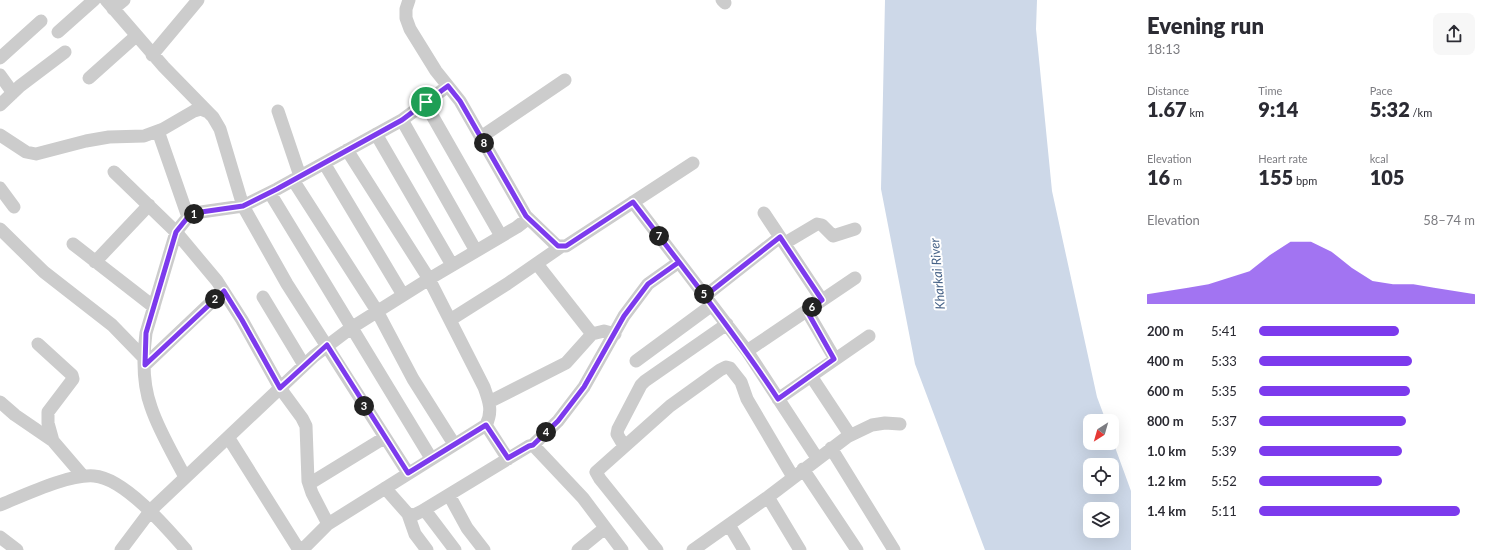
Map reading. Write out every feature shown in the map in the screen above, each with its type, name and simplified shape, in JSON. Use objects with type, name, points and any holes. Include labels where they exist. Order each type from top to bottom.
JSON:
[{"type":"street","points":[[58,32],[94,0]]},
{"type":"street","points":[[124,0],[110,4],[152,55],[213,117],[220,129],[243,206],[287,284],[327,345],[384,438],[408,473]]},
{"type":"street","points":[[152,55],[198,0]]},
{"type":"street","points":[[409,0],[406,9],[407,24],[436,71],[460,101],[526,216],[551,241],[562,246]]},
{"type":"street","points":[[0,58],[41,21]]},
{"type":"street","points":[[89,78],[136,36]]},
{"type":"street","points":[[0,105],[65,52]]},
{"type":"street","points":[[0,75],[13,93]]},
{"type":"street","points":[[481,137],[565,80]]},
{"type":"street","points":[[185,477],[151,408],[145,362],[146,333],[176,232],[188,217],[201,212],[243,206],[270,193],[402,120],[448,86]]},
{"type":"street","points":[[426,102],[501,236]]},
{"type":"street","points":[[0,135],[26,152],[36,154],[108,137],[144,136],[158,131],[194,111],[201,109],[208,112]]},
{"type":"street","points":[[278,111],[297,178],[376,311],[414,379],[454,444]]},
{"type":"street","points":[[402,120],[476,251]]},
{"type":"street","points":[[158,131],[188,217]]},
{"type":"street","points":[[376,134],[452,265]]},
{"type":"street","points":[[228,437],[301,550],[328,524],[431,458],[486,425],[490,416],[489,402],[484,387],[429,279],[346,150]]},
{"type":"street","points":[[324,163],[403,295]]},
{"type":"street","points":[[450,320],[537,264],[562,246],[693,163]]},
{"type":"street","points":[[114,172],[176,232],[224,291],[280,388],[305,422],[309,484],[328,524]]},
{"type":"street","points":[[0,188],[14,207]]},
{"type":"street","points":[[270,193],[431,458]]},
{"type":"street","points":[[633,202],[747,351],[817,458]]},
{"type":"street","points":[[95,262],[149,205]]},
{"type":"street","points":[[764,213],[822,300]]},
{"type":"street","points":[[121,550],[150,510],[327,345],[376,311],[526,220],[526,216]]},
{"type":"street","points":[[636,361],[782,240],[817,224],[822,225],[833,236],[855,229]]},
{"type":"street","points":[[0,229],[44,272],[112,325],[145,362]]},
{"type":"street","points":[[73,244],[154,307]]},
{"type":"street","points":[[408,514],[414,515],[422,512],[508,458],[533,445],[558,421],[576,399],[615,334],[624,316],[648,284],[679,262]]},
{"type":"street","points":[[537,264],[592,334]]},
{"type":"street","points":[[747,351],[855,278]]},
{"type":"street","points":[[145,362],[224,291]]},
{"type":"street","points":[[263,297],[304,365]]},
{"type":"street","points":[[807,311],[834,359]]},
{"type":"street","points":[[624,446],[617,434],[618,429],[641,385],[663,367],[727,324]]},
{"type":"street","points":[[489,402],[566,364],[592,334],[604,331],[615,334]]},
{"type":"street","points":[[778,399],[869,336]]},
{"type":"street","points":[[38,344],[72,375],[73,379],[48,412],[48,423],[53,441]]},
{"type":"street","points":[[657,550],[597,475],[598,469],[670,406],[726,367],[730,368],[741,382],[747,399],[798,473],[857,550]]},
{"type":"street","points":[[811,376],[850,435]]},
{"type":"street","points":[[0,402],[53,441],[83,476]]},
{"type":"street","points":[[693,550],[768,497],[817,458],[850,435],[872,425],[885,423],[900,424]]},
{"type":"street","points":[[486,425],[508,458]]},
{"type":"street","points":[[309,484],[384,438]]},
{"type":"street","points":[[533,445],[580,494],[605,528],[617,548]]},
{"type":"street","points":[[831,448],[894,550]]},
{"type":"street","points":[[0,505],[55,484],[83,476],[95,476],[108,480],[150,510],[186,550]]},
{"type":"street","points":[[385,488],[408,514],[415,534],[427,550]]},
{"type":"street","points":[[449,495],[468,528],[484,550]]},
{"type":"street","points":[[768,497],[800,550]]},
{"type":"street","points":[[422,512],[427,513],[455,550]]},
{"type":"street","points":[[729,525],[744,550]]},
{"type":"street","points":[[578,550],[605,528]]},
{"type":"street","points":[[0,537],[17,550]]},
{"type":"water","name":"Kharkai River","points":[[885,0],[1037,0],[1036,29],[1052,191],[1097,397],[1103,414],[1083,414],[1083,450],[1116,450],[1119,458],[1083,458],[1083,494],[1119,494],[1119,458],[1131,491],[1131,550],[985,550],[915,364],[881,189]]},
{"type":"route","points":[[426,102],[402,120],[277,189],[243,206],[201,212],[188,217],[180,225],[176,232],[146,333],[144,350],[145,365],[224,291],[280,388],[327,345],[370,416],[408,473],[486,425],[508,458],[533,445],[558,421],[584,387],[624,316],[648,284],[679,262],[747,351],[778,399],[834,359],[807,311],[822,300],[780,237],[705,296],[679,262],[633,202],[566,246],[558,246],[526,216],[460,101],[448,86],[426,102]]}]
